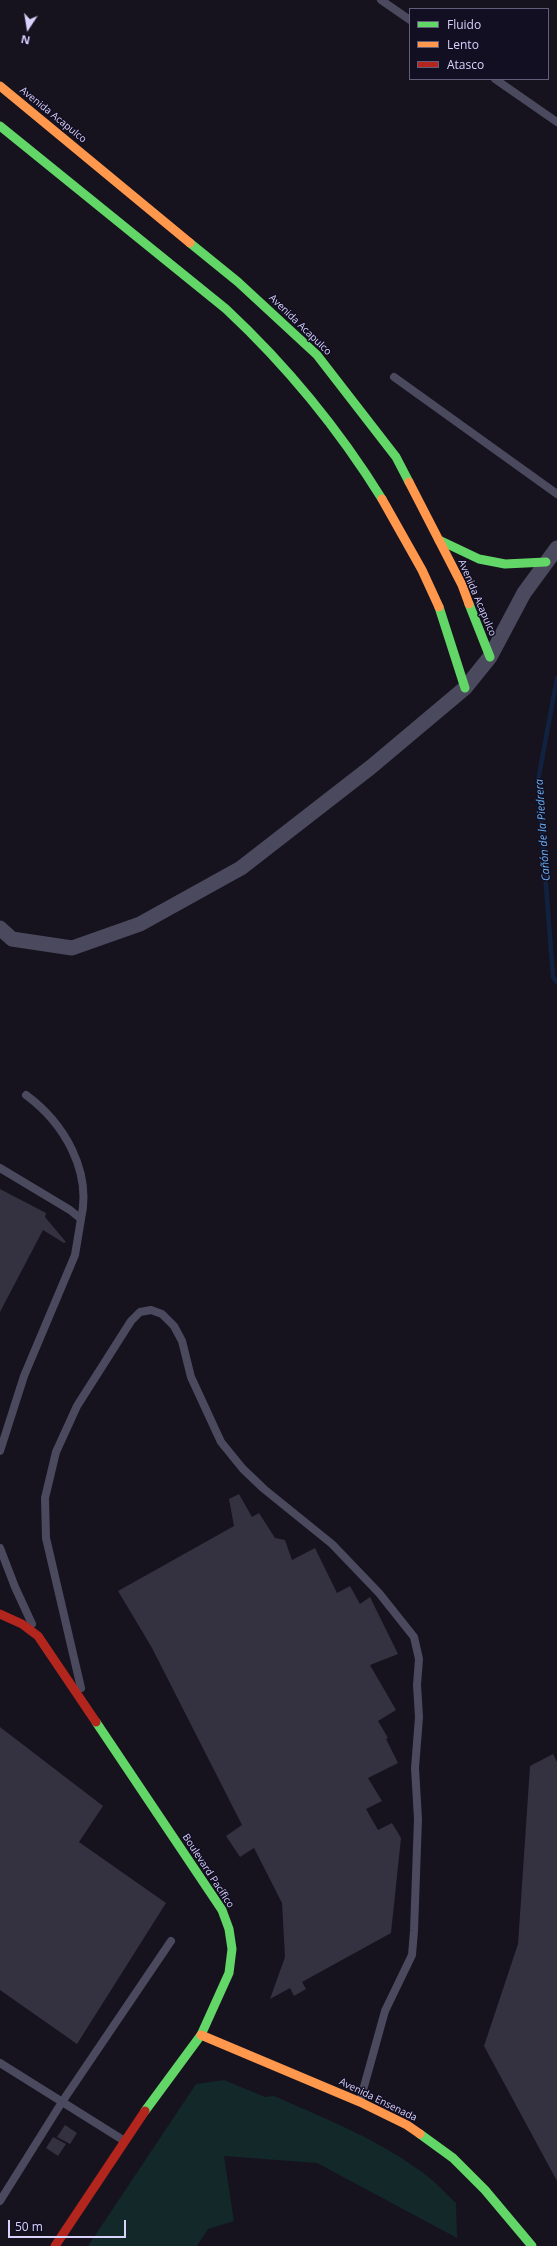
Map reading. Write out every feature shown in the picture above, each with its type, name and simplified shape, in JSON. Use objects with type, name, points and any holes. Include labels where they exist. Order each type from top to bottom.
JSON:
[{"type":"main road","name":"Avenida Acapulco","points":[[0,86],[238,282],[317,354],[396,457],[462,585],[490,657]]},
{"type":"main road","points":[[0,126],[226,309],[258,338],[298,380],[334,425],[382,498],[432,591],[466,688]]},
{"type":"main road","points":[[439,540],[479,559],[505,564],[546,562]]},
{"type":"main road","name":"Boulevard Pacífico","points":[[0,1614],[22,1624],[38,1636],[222,1910],[230,1929],[232,1949],[229,1973],[201,2035],[124,2140],[56,2246]]},
{"type":"main road","name":"Avenida Ensenada","points":[[201,2035],[360,2102],[407,2125],[452,2158],[484,2190],[532,2246]]},
{"type":"street","points":[[0,928],[12,939],[72,948],[140,924],[241,868],[371,767],[466,688],[490,657],[524,593],[557,548]]},
{"type":"lane","points":[[381,0],[409,19]]},
{"type":"lane","points":[[496,80],[557,122]]},
{"type":"lane","points":[[394,377],[557,494]]},
{"type":"lane","points":[[0,1451],[24,1376],[75,1255],[85,1202],[85,1190],[81,1173],[71,1149],[56,1122],[26,1095]]},
{"type":"lane","points":[[0,1168],[70,1210],[82,1219]]},
{"type":"lane","points":[[86,1708],[46,1538],[46,1498],[56,1452],[77,1406],[131,1321],[140,1312],[151,1310],[162,1314],[174,1326],[182,1341],[191,1377],[221,1442],[243,1469],[264,1489],[332,1544],[379,1593],[414,1637],[419,1659],[417,1685],[419,1717],[415,1768],[418,1819],[414,1939],[412,1955],[384,2011],[360,2102]]},
{"type":"lane","points":[[0,1548],[15,1587],[38,1636]]},
{"type":"lane","points":[[0,2201],[62,2102],[171,1941]]},
{"type":"lane","points":[[0,2063],[124,2140]]},
{"type":"green space","points":[[224,2080],[265,2097],[274,2096],[349,2129],[385,2148],[429,2177],[456,2203],[457,2238],[317,2163],[224,2156],[234,2221],[208,2229],[197,2246],[88,2246],[196,2084]]},
{"type":"building","points":[[0,1189],[46,1213],[45,1217],[66,1242],[64,1243],[43,1230],[0,1312]]},
{"type":"building","points":[[239,1494],[252,1517],[259,1513],[275,1538],[285,1540],[292,1560],[315,1548],[337,1593],[350,1586],[360,1604],[370,1597],[398,1654],[370,1665],[396,1710],[378,1721],[388,1738],[386,1739],[398,1763],[368,1778],[382,1801],[366,1809],[378,1830],[392,1823],[401,1838],[391,1933],[302,1982],[306,1989],[294,1996],[290,1988],[270,1999],[285,1957],[282,1903],[254,1848],[240,1857],[226,1836],[242,1825],[152,1648],[118,1591],[234,1526],[229,1499]]},
{"type":"building","points":[[0,1727],[103,1806],[79,1842],[166,1903],[77,2044],[0,1990]]},
{"type":"building","points":[[553,1754],[557,1762],[557,2181],[484,2046],[518,1944],[530,1766]]},
{"type":"building","points":[[65,2125],[77,2133],[70,2144],[57,2137]]},
{"type":"building","points":[[53,2137],[66,2144],[58,2156],[46,2148]]},
{"type":"waterway","name":"Cañón de la Piedrera","points":[[557,678],[538,781],[553,977],[557,982]]},
{"type":"traffic: fast","points":[[0,126],[226,309],[291,375],[348,447],[382,499]]},
{"type":"traffic: fast","points":[[190,243],[238,282],[317,355],[396,457],[409,482]]},
{"type":"traffic: fast","points":[[439,540],[479,559],[505,564],[546,562]]},
{"type":"traffic: fast","points":[[469,604],[490,657]]},
{"type":"traffic: fast","points":[[439,607],[465,688]]},
{"type":"traffic: fast","points":[[96,1722],[222,1910],[229,1929],[232,1949],[229,1973],[201,2035],[145,2111]]},
{"type":"traffic: fast","points":[[420,2134],[453,2158],[485,2190],[532,2246]]},
{"type":"traffic: slow","points":[[0,86],[190,243]]},
{"type":"traffic: slow","points":[[409,482],[462,585],[469,604]]},
{"type":"traffic: slow","points":[[382,499],[422,570],[439,607]]},
{"type":"traffic: slow","points":[[201,2035],[360,2102],[407,2125],[420,2134]]},
{"type":"traffic: jam","points":[[0,1614],[22,1624],[38,1636],[96,1722]]},
{"type":"traffic: jam","points":[[55,2246],[145,2111]]}]
